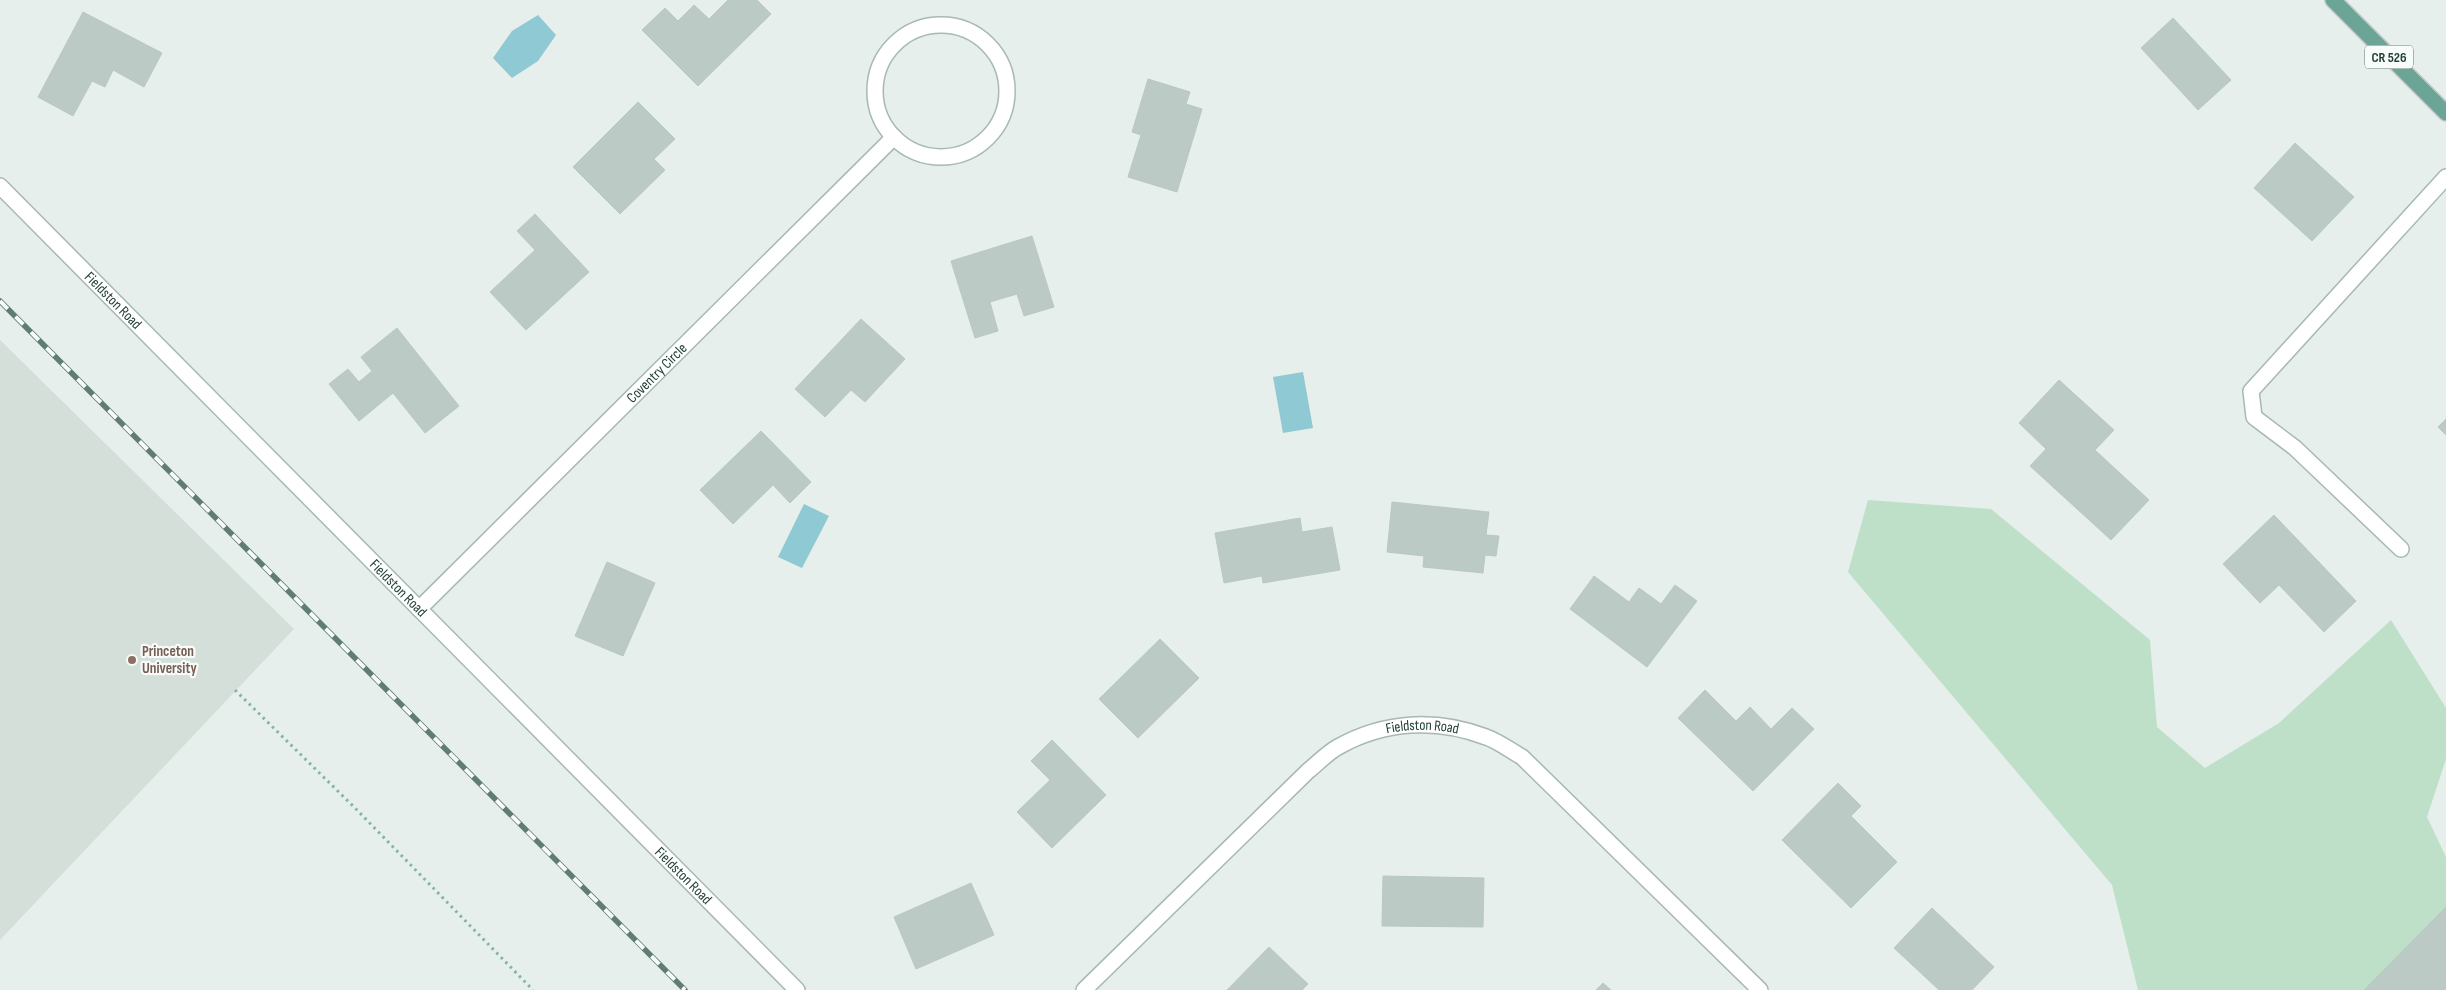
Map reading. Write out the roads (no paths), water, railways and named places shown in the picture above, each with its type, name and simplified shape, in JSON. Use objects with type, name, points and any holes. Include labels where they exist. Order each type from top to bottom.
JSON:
[{"type":"main road","name":"CR 526","points":[[2333,0],[2446,113]]},
{"type":"street","points":[[941,24],[958,27],[974,33],[988,44],[998,58],[1005,73],[1007,91],[1002,116],[988,137],[974,148],[958,155],[941,157],[923,155],[907,148],[894,137],[883,124],[877,108],[874,91],[877,73],[883,58],[894,44],[907,33],[923,27],[941,24]]},
{"type":"street","name":"Coventry Circle","points":[[419,608],[894,137]]},
{"type":"street","points":[[2401,549],[2295,448],[2254,417],[2251,391],[2446,177]]},
{"type":"street","name":"Fieldston Road","points":[[0,186],[797,990]]},
{"type":"street","name":"Fieldston Road","points":[[1084,990],[1308,771],[1337,748],[1368,733],[1409,724],[1450,726],[1488,737],[1522,757],[1760,990]]},
{"type":"water","points":[[538,15],[556,35],[538,61],[512,78],[493,58],[512,31]]},
{"type":"water","points":[[1303,372],[1313,428],[1283,433],[1273,377]]},
{"type":"water","points":[[804,504],[829,516],[802,568],[778,557]]},
{"type":"railway","points":[[0,301],[685,990]]},
{"type":"place","name":"Princeton University","points":[[132,660]]}]
